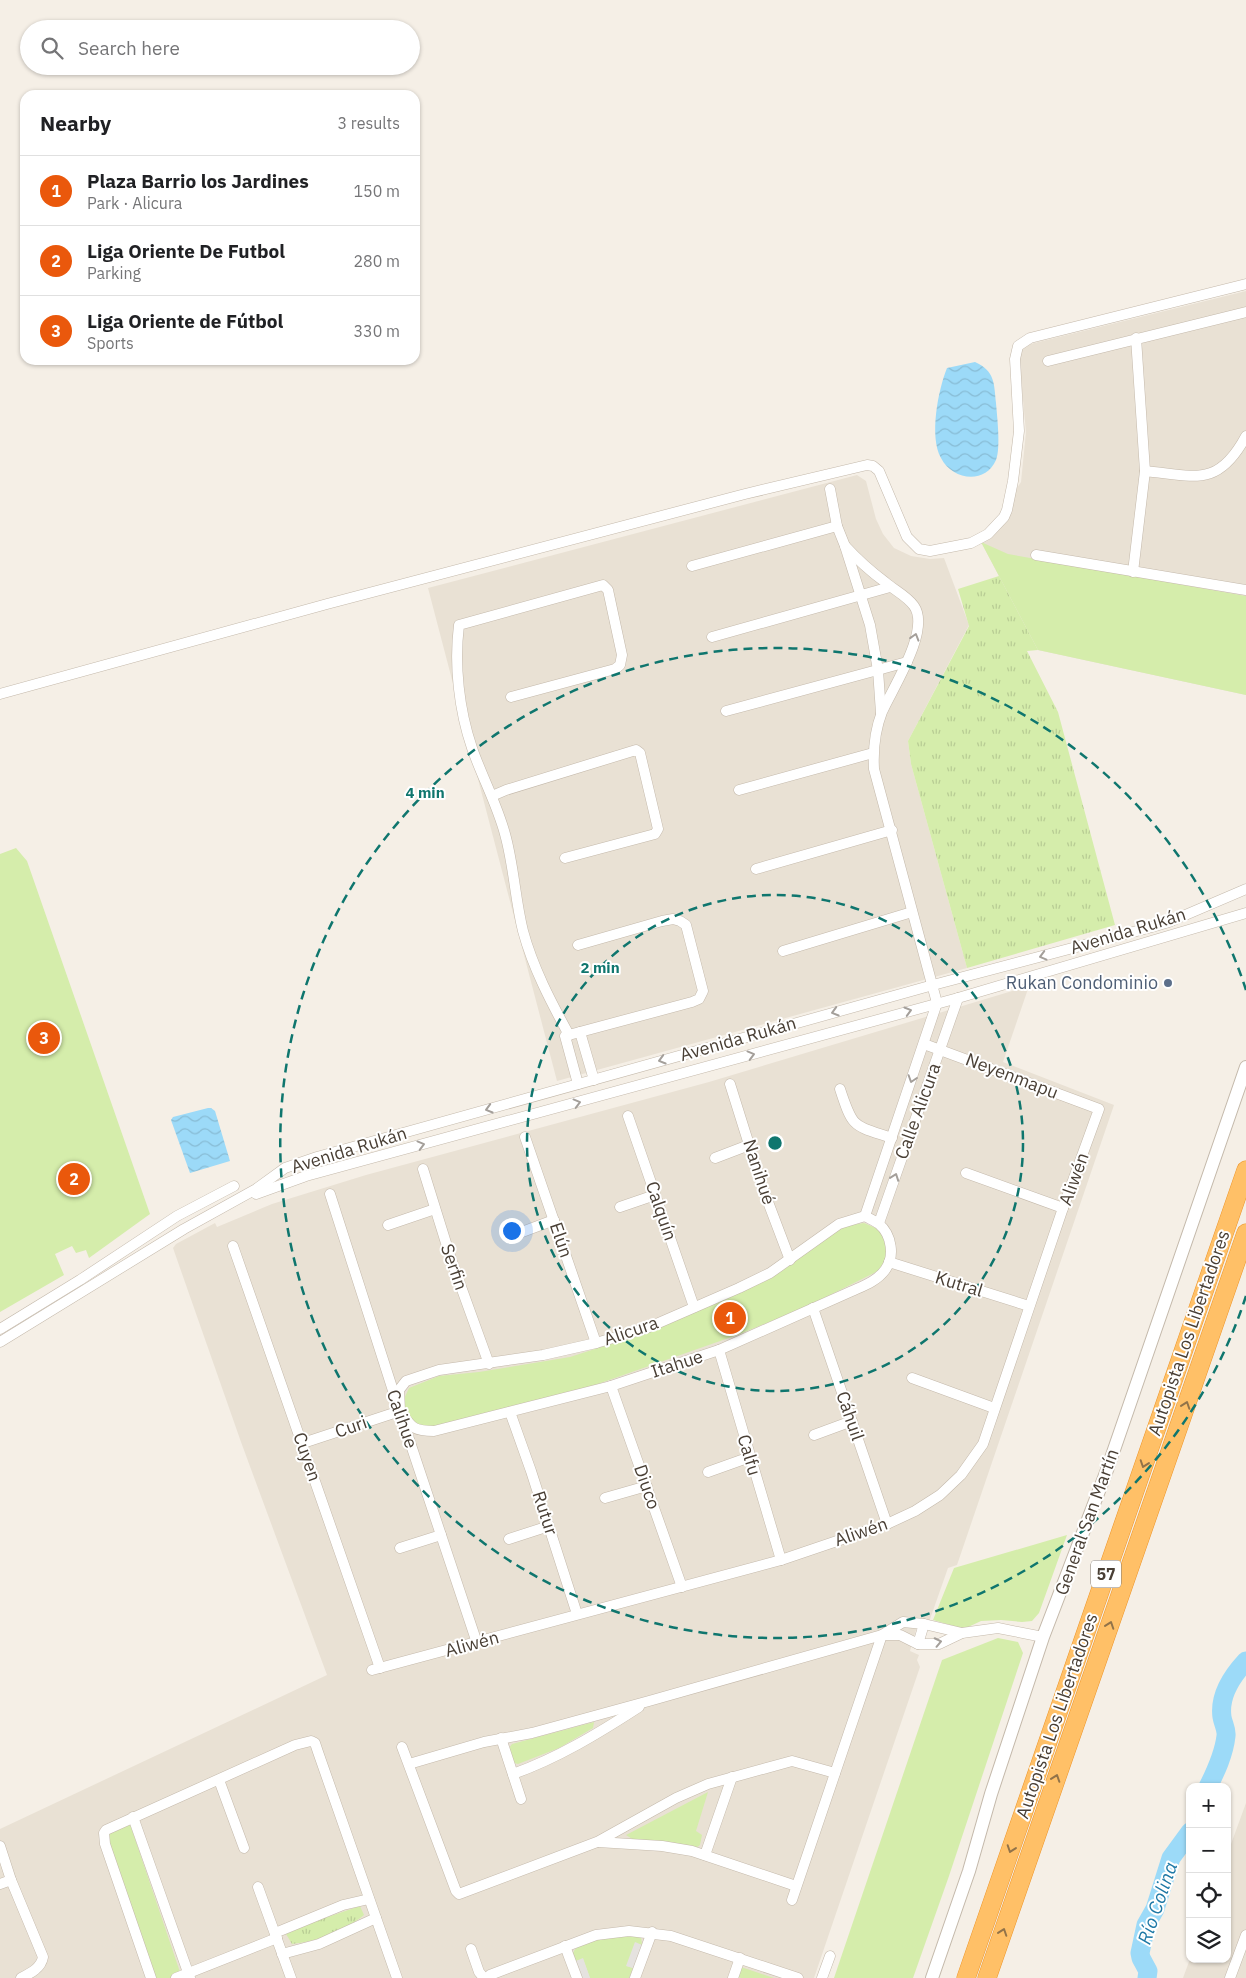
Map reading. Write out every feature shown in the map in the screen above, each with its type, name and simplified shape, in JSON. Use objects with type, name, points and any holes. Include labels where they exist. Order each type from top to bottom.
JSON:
[{"type":"highway","name":"Autopista Los Libertadores","points":[[966,1978],[1246,1170]]},
{"type":"highway","name":"Autopista Los Libertadores","points":[[987,1978],[1246,1233]]},
{"type":"street","points":[[0,694],[326,604],[745,494],[867,465],[874,466],[878,471],[907,538],[914,546],[930,551],[971,543],[995,528],[1007,510],[1019,431],[1015,359],[1018,346],[1030,338],[1246,284]]},
{"type":"street","points":[[1048,361],[1246,312]]},
{"type":"street","points":[[1133,572],[1145,471],[1136,338]]},
{"type":"street","points":[[1145,471],[1199,477],[1220,470],[1236,454],[1246,436]]},
{"type":"street","points":[[830,489],[837,526],[870,625],[878,670],[881,714]]},
{"type":"street","points":[[692,566],[837,526]]},
{"type":"street","points":[[845,546],[890,587],[910,601],[917,611],[919,618],[917,633],[907,662],[881,714],[873,753],[874,769],[892,830],[937,1003]]},
{"type":"street","points":[[1036,555],[1246,590]]},
{"type":"street","points":[[511,697],[615,669],[620,665],[622,655],[608,590],[603,585],[459,624],[456,644],[464,714],[472,748],[492,796],[510,853],[523,930],[534,965],[567,1036],[578,1084]]},
{"type":"street","points":[[712,637],[890,587]]},
{"type":"street","points":[[726,712],[907,662]]},
{"type":"street","points":[[492,796],[636,750],[640,753],[658,829],[655,834],[564,858]]},
{"type":"street","points":[[739,790],[873,753]]},
{"type":"street","points":[[756,869],[892,830]]},
{"type":"street","name":"Avenida Rukán","points":[[0,1342],[184,1229],[256,1189],[285,1168],[317,1157],[933,985],[1169,922],[1246,889]]},
{"type":"street","points":[[783,951],[912,912]]},
{"type":"street","name":"Avenida Rukán","points":[[236,1201],[306,1176],[958,998],[1246,913]]},
{"type":"street","points":[[567,1036],[692,1002],[699,999],[702,991],[686,925],[680,921],[662,921],[578,945]]},
{"type":"street","points":[[1090,944],[1094,957]]},
{"type":"street","name":"Calle Alicura","points":[[879,1223],[958,998]]},
{"type":"street","name":"Calle Alicura","points":[[865,1216],[937,1003]]},
{"type":"street","points":[[580,1032],[594,1080]]},
{"type":"street","points":[[721,1044],[726,1062]]},
{"type":"street","name":"Neyenmapu","points":[[924,1044],[1099,1109]]},
{"type":"street","name":"General San Martín","points":[[932,1978],[969,1871],[991,1794],[1043,1638],[1107,1470],[1246,1068]]},
{"type":"street","name":"Nanihué","points":[[730,1084],[762,1186],[790,1260]]},
{"type":"street","points":[[840,1089],[848,1114],[858,1126],[892,1138]]},
{"type":"street","points":[[510,1103],[515,1120]]},
{"type":"street","name":"Aliwén","points":[[376,1669],[781,1560],[887,1524],[928,1504],[940,1495],[961,1475],[983,1444],[1063,1208],[1099,1109]]},
{"type":"street","name":"Calquín","points":[[628,1116],[694,1307]]},
{"type":"street","name":"Elún","points":[[525,1137],[596,1343]]},
{"type":"street","points":[[715,1158],[749,1145]]},
{"type":"street","name":"Serfin","points":[[423,1169],[488,1364]]},
{"type":"street","points":[[966,1173],[1063,1208]]},
{"type":"street","points":[[0,1329],[72,1285],[177,1216],[234,1186]]},
{"type":"street","name":"Calihue","points":[[330,1194],[477,1643]]},
{"type":"street","points":[[620,1207],[655,1195]]},
{"type":"street","points":[[388,1225],[435,1209]]},
{"type":"street","points":[[865,1216],[879,1223],[889,1237],[891,1248],[889,1262]]},
{"type":"street","name":"Alicura","points":[[400,1411],[399,1390],[406,1381],[440,1370],[543,1356],[648,1328],[770,1273],[839,1224],[865,1216]]},
{"type":"street","points":[[514,1235],[554,1220]]},
{"type":"street","name":"Cuyen","points":[[233,1246],[303,1444],[376,1669]]},
{"type":"street","name":"Itahue","points":[[400,1411],[412,1428],[434,1431],[611,1386],[718,1350],[814,1308],[873,1281],[884,1271],[889,1262]]},
{"type":"street","name":"Kutral","points":[[889,1262],[1030,1306]]},
{"type":"street","name":"Cáhuil","points":[[814,1308],[887,1524]]},
{"type":"street","name":"Calfu","points":[[718,1350],[781,1560]]},
{"type":"street","points":[[912,1378],[994,1408]]},
{"type":"street","name":"Diuco","points":[[611,1386],[682,1587]]},
{"type":"street","name":"Curi","points":[[303,1444],[400,1411]]},
{"type":"street","name":"Rutur","points":[[510,1412],[577,1614]]},
{"type":"street","points":[[814,1435],[852,1421]]},
{"type":"street","points":[[708,1472],[750,1457]]},
{"type":"street","points":[[605,1498],[647,1486]]},
{"type":"street","points":[[509,1539],[549,1526]]},
{"type":"street","points":[[400,1548],[441,1535]]},
{"type":"street","points":[[792,1900],[882,1636],[903,1622],[924,1624],[962,1633]]},
{"type":"street","points":[[918,1644],[924,1624]]},
{"type":"street","points":[[409,1764],[501,1738],[532,1733],[649,1702],[882,1636],[900,1635],[918,1644],[939,1644],[962,1633],[998,1628],[1043,1638]]},
{"type":"street","points":[[513,1774],[536,1766],[574,1747],[649,1702]]},
{"type":"street","points":[[501,1738],[521,1799]]},
{"type":"street","points":[[151,1978],[104,1838],[106,1830],[305,1741],[315,1743],[397,1978]]},
{"type":"street","points":[[402,1747],[456,1892],[459,1894],[597,1842],[676,1798],[698,1788],[732,1777],[792,1761],[835,1773]]},
{"type":"street","points":[[705,1855],[732,1777]]},
{"type":"street","points":[[219,1780],[244,1848]]},
{"type":"street","points":[[133,1818],[189,1975]]},
{"type":"street","points":[[597,1842],[662,1846],[705,1855],[796,1886]]},
{"type":"street","points":[[0,1846],[11,1880],[43,1957],[38,1968],[21,1978]]},
{"type":"street","points":[[0,1884],[11,1880]]},
{"type":"street","points":[[258,1887],[291,1978]]},
{"type":"street","points":[[176,1978],[189,1975],[343,1905],[369,1900]]},
{"type":"street","points":[[282,1954],[318,1944],[353,1930],[376,1918]]},
{"type":"street","points":[[635,1978],[652,1932]]},
{"type":"street","points":[[471,1950],[479,1972],[485,1978],[565,1946],[604,1933],[652,1932],[671,1936],[798,1978]]},
{"type":"street","points":[[1230,1978],[1246,1935]]},
{"type":"street","points":[[565,1946],[577,1978]]},
{"type":"street","points":[[822,1978],[830,1956]]},
{"type":"street","points":[[733,1978],[740,1958]]},
{"type":"shaded area","points":[[1246,291],[1246,695],[1038,650],[981,542],[1021,482],[1026,432],[1018,347]]},
{"type":"shaded area","points":[[857,475],[866,481],[876,519],[883,534],[894,548],[911,556],[930,559],[944,558],[969,625],[908,741],[911,764],[967,968],[557,1081],[428,588]]},
{"type":"shaded area","points":[[1029,986],[1003,1062],[1114,1105],[957,1565],[948,1568],[929,1622],[918,1623],[910,1651],[919,1655],[917,1660],[920,1667],[814,1978],[0,1978],[0,1829],[327,1675],[241,1442],[173,1248],[176,1244],[215,1223],[217,1227],[272,1204],[366,1175],[709,1082]]},
{"type":"shaded area","points":[[1246,1803],[1246,1978],[1183,1978],[1189,1963],[1231,1963],[1231,1844]]},
{"type":"shaded area","points":[[635,1942],[642,1945],[633,1968],[626,1966]]},
{"type":"shaded area","points":[[583,1958],[590,1978],[582,1978],[576,1961]]},
{"type":"green space","points":[[981,542],[1008,554],[1246,596],[1246,695],[1038,650]]},
{"type":"green space","points":[[999,576],[1038,650],[1027,651],[1058,712],[1115,925],[967,968],[911,764],[908,741],[969,626],[958,589]]},
{"type":"green space","points":[[16,848],[27,861],[150,1214],[89,1258],[86,1250],[76,1253],[72,1246],[55,1254],[64,1275],[0,1312],[0,854]]},
{"type":"green space","points":[[864,1223],[878,1229],[886,1240],[887,1258],[880,1270],[808,1306],[740,1334],[541,1404],[435,1429],[409,1422],[402,1403],[409,1388],[439,1376],[479,1372],[570,1357],[654,1330],[772,1276],[845,1226]]},
{"type":"green space","points":[[1067,1535],[1039,1613],[1032,1621],[981,1621],[964,1629],[933,1620],[954,1568]]},
{"type":"green space","points":[[998,1638],[1018,1642],[1023,1653],[913,1978],[834,1978],[942,1660]]},
{"type":"green space","points":[[594,1722],[593,1728],[559,1748],[518,1764],[514,1763],[509,1748],[512,1744]]},
{"type":"green space","points":[[708,1792],[696,1831],[702,1835],[700,1845],[696,1848],[671,1842],[634,1840],[626,1835]]},
{"type":"green space","points":[[130,1824],[182,1978],[153,1978],[108,1844],[108,1832]]},
{"type":"green space","points":[[360,1906],[364,1915],[347,1927],[330,1935],[292,1944],[286,1934],[310,1923]]},
{"type":"green space","points":[[631,1935],[641,1936],[642,1945],[635,1943],[627,1966],[633,1968],[629,1978],[590,1978],[583,1959],[576,1961],[573,1953],[576,1948],[582,1945]]},
{"type":"green space","points":[[741,1967],[774,1978],[737,1977]]},
{"type":"water","points":[[975,362],[986,369],[994,384],[998,448],[996,460],[991,468],[977,476],[969,477],[953,471],[941,458],[937,449],[935,426],[938,401],[947,368]]},
{"type":"water","points":[[208,1108],[215,1111],[230,1161],[190,1173],[171,1120],[173,1117]]},
{"type":"waterway","name":"Río Colina","points":[[1210,1783],[1225,1743],[1226,1731],[1222,1717],[1225,1694],[1232,1679],[1246,1661]]},
{"type":"waterway","name":"Río Colina","points":[[1147,1978],[1148,1971],[1140,1953],[1146,1925],[1155,1909],[1171,1858],[1186,1837]]},
{"type":"place","name":"Rukan Condominio","points":[[1168,983]]},
{"type":"place","name":"Liga Oriente de Fútbol","points":[[44,1038]]},
{"type":"place","name":"Liga Oriente De Futbol","points":[[74,1179]]},
{"type":"place","name":"Plaza Barrio los Jardines","points":[[730,1318]]}]
